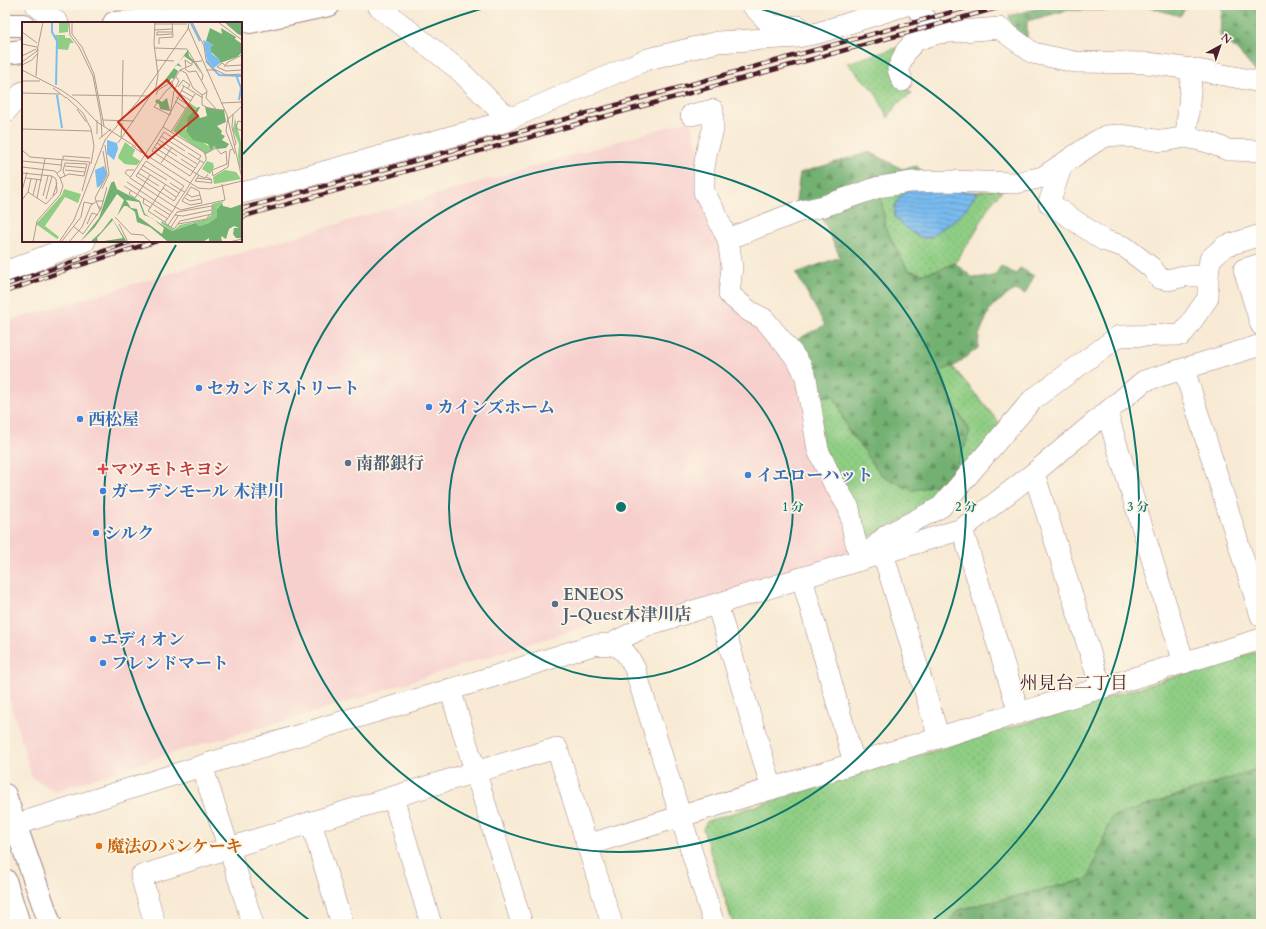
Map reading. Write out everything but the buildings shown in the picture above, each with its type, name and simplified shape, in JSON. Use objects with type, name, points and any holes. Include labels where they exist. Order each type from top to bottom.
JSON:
[{"type":"main road","points":[[127,22],[167,19],[269,5]]},
{"type":"main road","points":[[242,23],[329,5]]},
{"type":"main road","points":[[5,25],[22,25]]},
{"type":"main road","points":[[5,53],[22,51]]},
{"type":"main road","points":[[5,795],[10,826],[50,924]]},
{"type":"main road","points":[[5,880],[19,924]]},
{"type":"street","points":[[36,5],[57,22]]},
{"type":"street","points":[[377,5],[460,72],[498,109],[511,118]]},
{"type":"street","points":[[752,5],[771,25],[788,27],[817,25],[834,27]]},
{"type":"street","points":[[242,193],[287,182],[507,121],[648,59],[718,42],[798,37],[818,33],[906,5]]},
{"type":"street","points":[[914,5],[938,33]]},
{"type":"street","points":[[902,81],[898,69],[906,51],[916,40],[938,33],[999,28],[1033,53],[1075,62],[1147,63],[1192,69],[1261,82]]},
{"type":"street","points":[[1186,137],[1192,69]]},
{"type":"street","points":[[5,112],[22,93]]},
{"type":"street","points":[[691,115],[713,110],[713,130],[707,150],[704,168],[704,192],[728,239],[732,267],[729,294],[749,311],[764,319],[801,366],[806,378],[818,450],[832,480],[849,508],[854,536],[861,560]]},
{"type":"street","points":[[728,239],[796,212],[824,206],[879,187],[911,182],[948,181],[1016,183],[1043,177],[1106,136],[1119,135],[1162,141],[1186,137],[1208,142],[1228,150],[1261,151]]},
{"type":"street","points":[[1062,165],[1049,203],[1103,240],[1125,247],[1152,268],[1159,278],[1168,280],[1184,276],[1208,276]]},
{"type":"street","points":[[861,560],[887,535],[942,507],[1032,400],[1119,336],[1182,335],[1208,298],[1210,259],[1225,246],[1261,235]]},
{"type":"street","points":[[5,272],[82,242]]},
{"type":"street","points":[[1261,264],[1244,269],[1261,325]]},
{"type":"street","points":[[10,826],[593,645],[610,644],[654,624],[962,529],[1034,473],[1144,381],[1261,346]]},
{"type":"street","points":[[1184,369],[1261,616]]},
{"type":"street","points":[[1106,413],[1184,663]]},
{"type":"street","points":[[1034,473],[1101,688]]},
{"type":"street","points":[[962,529],[1019,713]]},
{"type":"street","points":[[883,553],[939,738]]},
{"type":"street","points":[[802,578],[854,764]]},
{"type":"street","points":[[717,604],[772,788]]},
{"type":"street","points":[[587,845],[1261,639]]},
{"type":"street","points":[[610,644],[623,650],[630,658],[635,669],[714,924]]},
{"type":"street","points":[[450,689],[522,924]]},
{"type":"street","points":[[155,924],[141,876],[475,771],[557,748],[612,924]]},
{"type":"street","points":[[202,766],[253,924]]},
{"type":"street","points":[[393,797],[431,924]]},
{"type":"street","points":[[311,822],[342,924]]},
{"type":"shaded area","points":[[690,120],[723,246],[726,280],[799,376],[842,508],[852,550],[848,557],[639,622],[635,611],[325,709],[169,754],[56,791],[32,778],[5,685],[5,322]]},
{"type":"green space","points":[[1050,5],[1120,5],[1116,10],[1069,10],[1027,21],[1027,41],[1012,30],[1009,16]]},
{"type":"green space","points":[[1140,5],[1188,5],[1180,16]]},
{"type":"green space","points":[[1222,5],[1261,5],[1261,74],[1256,72],[1238,51],[1220,35]]},
{"type":"green space","points":[[903,46],[900,85],[912,93],[897,104],[888,118],[875,92],[847,63]]},
{"type":"green space","points":[[870,152],[902,169],[917,166],[928,177],[795,208],[800,173]]},
{"type":"green space","points":[[911,187],[895,206],[895,214],[911,231],[920,237],[926,238],[932,237],[937,230],[943,228],[977,192],[1005,187],[990,204],[972,238],[955,263],[941,269],[922,274],[908,270],[886,230],[880,192]]},
{"type":"green space","points":[[880,192],[886,230],[908,270],[922,274],[941,269],[955,263],[973,278],[994,276],[1001,266],[1016,274],[1020,268],[1034,276],[1025,294],[1014,290],[991,307],[979,335],[978,348],[953,367],[941,370],[948,395],[970,431],[962,454],[949,475],[936,484],[912,491],[880,474],[848,430],[834,396],[815,396],[792,342],[825,325],[796,273],[840,257],[819,211]]},
{"type":"green space","points":[[953,367],[1002,426],[932,506],[867,538],[860,535],[824,449],[815,396],[834,396],[848,430],[863,449],[970,431],[948,395],[940,370]]},
{"type":"green space","points":[[1261,650],[1261,768],[1112,817],[1088,879],[958,910],[949,924],[733,924],[703,829],[707,821]]},
{"type":"green space","points":[[1261,768],[1261,924],[949,924],[958,910],[1088,879],[1112,817]]},
{"type":"water","points":[[911,187],[977,192],[956,219],[939,230],[932,237],[923,238],[911,232],[895,218],[895,208],[898,200],[903,193]]},
{"type":"railway","points":[[242,209],[977,5]]},
{"type":"railway","points":[[242,217],[1008,5]]},
{"type":"railway","points":[[5,285],[130,242]]},
{"type":"railway","points":[[5,292],[74,267],[154,242]]},
{"type":"place","name":"セカンドストリート","points":[[199,388]]},
{"type":"place","name":"カインズホーム","points":[[429,407]]},
{"type":"place","name":"西松屋","points":[[80,419]]},
{"type":"place","name":"南都銀行","points":[[348,463]]},
{"type":"place","name":"マツモトキヨシ","points":[[103,469]]},
{"type":"place","name":"イエローハット","points":[[748,475]]},
{"type":"place","name":"ガーデンモール 木津川","points":[[103,491]]},
{"type":"place","name":"シルク","points":[[96,533]]},
{"type":"place","name":"ENEOS J-Quest木津川店","points":[[555,604]]},
{"type":"place","name":"エディオン","points":[[93,639]]},
{"type":"place","name":"フレンドマート","points":[[103,663]]},
{"type":"place","name":"魔法のパンケーキ","points":[[99,846]]},
{"type":"district","name":"州見台二丁目","points":[[1074,683]]}]
